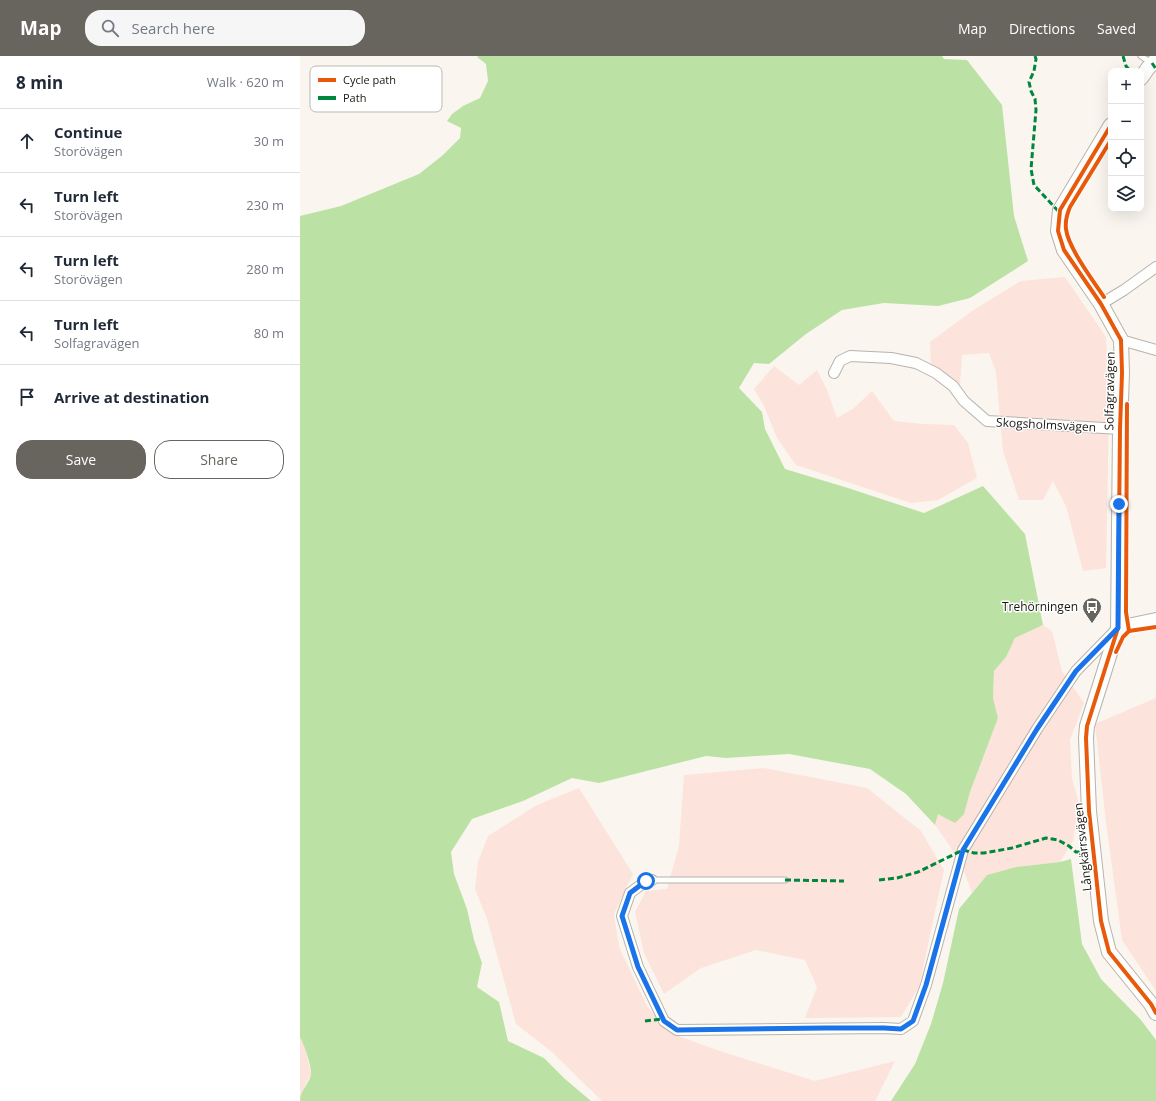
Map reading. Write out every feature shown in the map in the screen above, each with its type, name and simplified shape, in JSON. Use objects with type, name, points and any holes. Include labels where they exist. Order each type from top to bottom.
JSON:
[{"type":"street","points":[[1144,72],[1150,60]]},
{"type":"street","name":"Solfagravägen","points":[[1107,664],[1118,628],[1122,373],[1121,340],[1101,304],[1064,250],[1058,231],[1060,210],[1108,130]]},
{"type":"street","points":[[1101,304],[1124,290],[1156,267]]},
{"type":"street","points":[[1121,340],[1156,350]]},
{"type":"street","name":"Skogsholmsvägen","points":[[834,372],[840,361],[850,356],[891,358],[916,363],[936,373],[952,386],[964,401],[987,421],[1120,429]]},
{"type":"street","points":[[652,880],[646,881],[630,893],[622,916],[638,967],[664,1021],[677,1030],[901,1029],[913,1021],[921,1000],[963,850],[1037,729],[1076,671],[1118,628],[1156,620]]},
{"type":"street","name":"Långkärrsvägen","points":[[1107,664],[1087,726],[1086,738],[1089,811],[1101,921],[1109,952],[1151,1004],[1156,1013]]},
{"type":"lane","points":[[652,880],[785,880]]},
{"type":"shaded area","name":"Trehörningen","points":[[942,56],[944,59],[967,60],[1002,105],[1014,216],[1028,261],[970,298],[938,306],[884,303],[842,310],[806,334],[769,364],[754,363],[739,388],[762,412],[765,429],[785,469],[924,513],[983,486],[1025,534],[1043,625],[1015,638],[1006,657],[994,671],[993,698],[998,718],[970,792],[964,814],[955,823],[938,814],[935,825],[906,794],[870,769],[789,754],[726,758],[706,756],[599,783],[572,778],[523,801],[472,819],[451,852],[454,874],[467,909],[474,940],[482,963],[477,987],[499,1002],[508,1041],[544,1058],[565,1079],[591,1101],[300,1101],[300,1097],[311,1074],[304,1045],[300,1037],[300,216],[341,206],[419,174],[443,155],[460,138],[461,128],[447,121],[452,114],[463,106],[480,98],[488,81],[486,64],[477,57]]},
{"type":"shaded area","points":[[1065,277],[1106,337],[1109,413],[1106,568],[1083,571],[1066,506],[1053,481],[1043,500],[1019,500],[1003,451],[996,372],[989,353],[962,355],[960,386],[931,368],[930,342],[972,311],[1021,281]]},
{"type":"shaded area","points":[[774,366],[799,385],[817,370],[827,390],[837,418],[854,408],[872,391],[894,421],[954,425],[968,443],[977,478],[938,500],[911,503],[796,465],[777,438],[764,406],[754,389]]},
{"type":"shaded area","points":[[1043,625],[1052,631],[1062,671],[1084,703],[1070,740],[1072,778],[1079,804],[1073,841],[1060,862],[1016,867],[987,875],[972,893],[965,874],[956,857],[947,841],[935,825],[937,814],[964,814],[970,792],[998,718],[993,698],[994,671],[1006,657],[1015,638]]},
{"type":"shaded area","points":[[1156,698],[1156,991],[1122,940],[1106,822],[1095,724]]},
{"type":"shaded area","points":[[764,768],[867,788],[921,831],[944,870],[919,987],[901,1017],[805,1018],[817,987],[805,960],[756,950],[701,968],[664,994],[644,953],[635,912],[646,891],[667,889],[679,846],[684,775]]},
{"type":"shaded area","points":[[579,788],[633,874],[614,914],[619,947],[647,1006],[670,1033],[720,1051],[815,1081],[895,1061],[875,1101],[602,1101],[552,1052],[516,1024],[487,919],[475,889],[478,862],[488,836],[537,805]]},
{"type":"shaded area","points":[[1071,859],[1082,944],[1101,979],[1141,1020],[1156,1040],[1156,1101],[891,1101],[915,1064],[931,1024],[943,983],[959,909],[987,875],[1016,867],[1060,862]]},
{"type":"shaded area","points":[[300,1031],[311,1074],[304,1087],[300,1101]]},
{"type":"marked path","points":[[1035,56],[1034,71],[1029,82],[1035,99],[1036,110],[1031,169],[1034,185],[1060,213]]},
{"type":"marked path","points":[[1123,56],[1128,68]]},
{"type":"marked path","points":[[1152,63],[1156,69]]},
{"type":"marked path","points":[[879,880],[897,878],[918,872],[963,850],[974,853],[984,853],[1012,848],[1046,838],[1058,840],[1076,852],[1093,852]]},
{"type":"marked path","points":[[785,880],[844,881]]},
{"type":"marked path","points":[[645,1021],[663,1019]]},
{"type":"cycle path","points":[[1108,130],[1060,210],[1058,231],[1064,250],[1101,304],[1121,340],[1122,373],[1118,628],[1087,726],[1086,738],[1089,811],[1101,921],[1109,952],[1151,1004],[1156,1013]]},
{"type":"cycle path","points":[[1104,297],[1071,245],[1066,229],[1066,223],[1070,207],[1108,145]]},
{"type":"cycle path","points":[[1127,404],[1126,612],[1129,631]]},
{"type":"cycle path","points":[[1116,652],[1123,637],[1129,631],[1156,627]]},
{"type":"place","name":"Trehörningen","points":[[1092,624]]},
{"type":"route","points":[[646,881],[630,893],[622,916],[638,967],[664,1021],[677,1030],[826,1028],[901,1029],[913,1021],[926,985],[963,850],[1037,729],[1076,671],[1118,628],[1119,504]]}]
